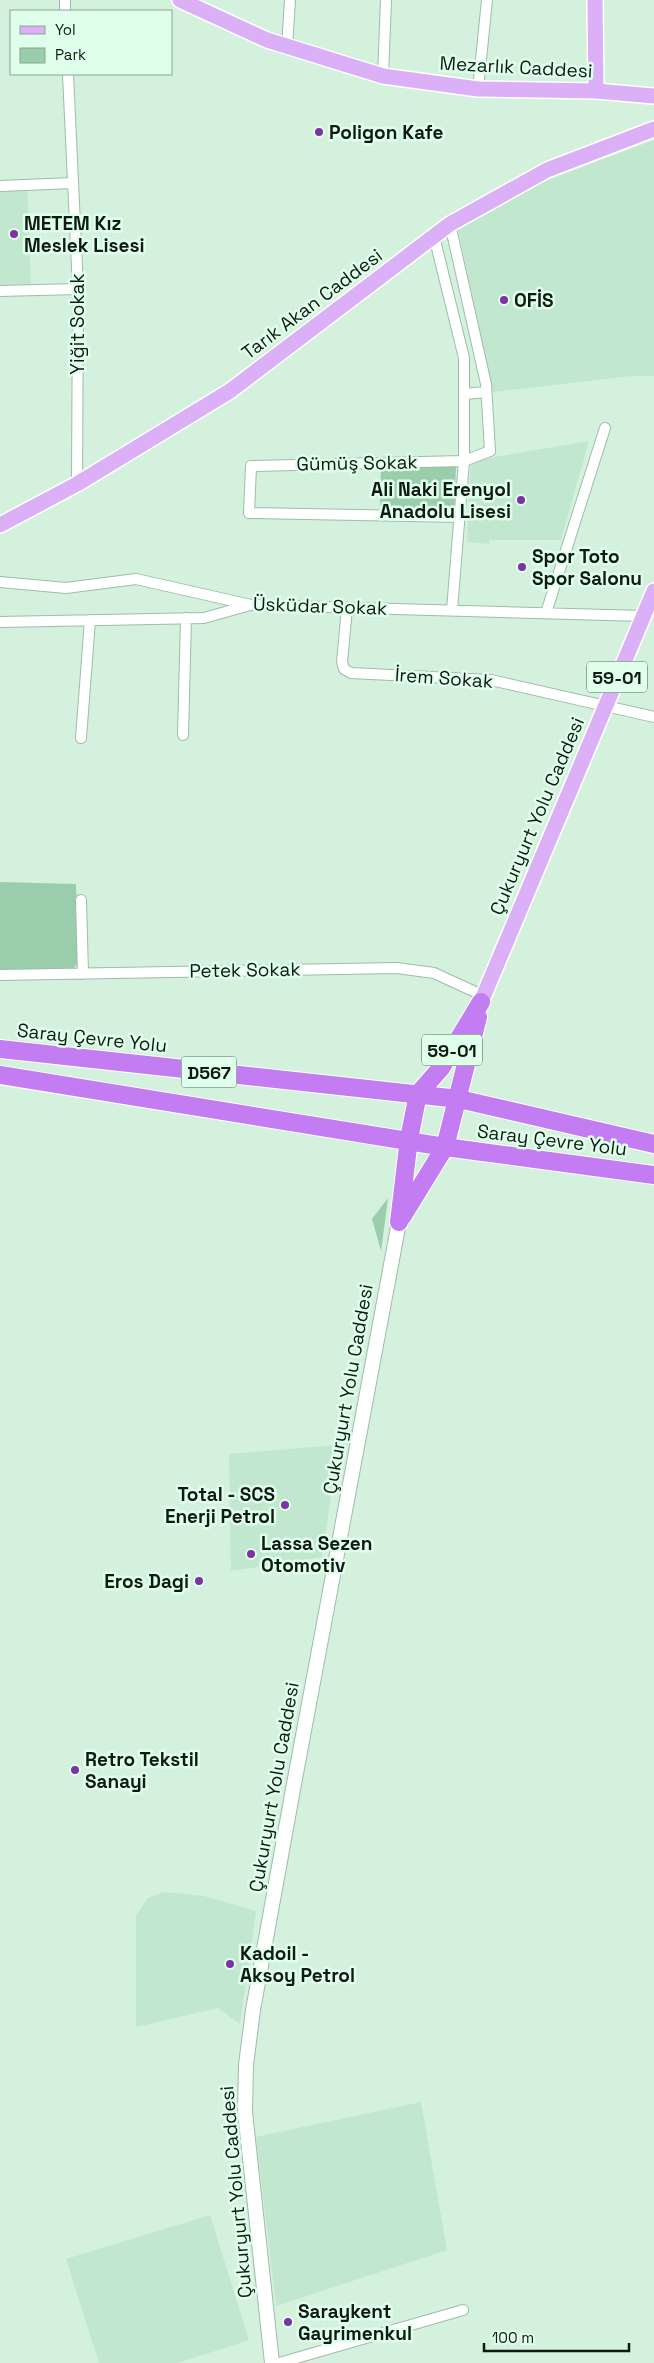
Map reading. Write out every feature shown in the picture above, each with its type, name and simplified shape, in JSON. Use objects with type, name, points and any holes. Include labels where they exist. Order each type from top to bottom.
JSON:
[{"type":"highway","name":"59-01","points":[[418,1094],[441,1068],[482,999]]},
{"type":"highway","points":[[399,1222],[445,1147],[459,1099],[482,999]]},
{"type":"highway","name":"Saray Çevre Yolu","points":[[0,1049],[418,1094]]},
{"type":"highway","name":"D567","points":[[0,1075],[445,1147]]},
{"type":"highway","points":[[399,1222],[409,1140],[418,1094]]},
{"type":"highway","name":"D567","points":[[418,1094],[459,1099]]},
{"type":"highway","name":"Saray Çevre Yolu","points":[[459,1099],[654,1144]]},
{"type":"highway","name":"Saray Çevre Yolu","points":[[445,1147],[654,1175]]},
{"type":"main road","name":"Mezarlık Caddesi","points":[[180,0],[267,40],[383,76],[478,89],[596,91],[654,96]]},
{"type":"main road","points":[[595,0],[596,91]]},
{"type":"main road","name":"Tarık Akan Caddesi","points":[[0,525],[77,484],[230,391],[450,224],[547,170],[654,129]]},
{"type":"main road","name":"Çukuryurt Yolu Caddesi","points":[[482,999],[643,616],[653,597]]},
{"type":"main road","name":"Çukuryurt Yolu Caddesi","points":[[272,2363],[245,2112],[246,2065],[253,2010],[292,1793],[399,1222]]},
{"type":"street","points":[[287,47],[290,0]]},
{"type":"street","points":[[383,76],[386,0]]},
{"type":"street","points":[[478,89],[487,0]]},
{"type":"street","name":"Yiğit Sokak","points":[[68,75],[78,289],[77,484]]},
{"type":"street","points":[[0,186],[73,184]]},
{"type":"street","points":[[450,224],[486,392],[464,394]]},
{"type":"street","points":[[434,236],[464,358],[464,461],[461,517],[452,610]]},
{"type":"street","points":[[0,291],[78,289]]},
{"type":"street","name":"Gümüş Sokak","points":[[461,517],[249,513],[250,466],[464,461],[490,451],[486,392]]},
{"type":"street","points":[[546,613],[605,428]]},
{"type":"street","name":"Üsküdar Sokak","points":[[0,582],[66,588],[136,579],[251,605],[643,616]]},
{"type":"street","points":[[0,622],[204,618],[251,605]]},
{"type":"street","name":"İrem Sokak","points":[[347,608],[342,662],[344,669],[351,673],[492,680],[654,717]]},
{"type":"street","points":[[183,735],[186,618]]},
{"type":"street","points":[[81,738],[90,620]]},
{"type":"street","points":[[81,900],[83,974]]},
{"type":"street","name":"Petek Sokak","points":[[0,975],[397,968],[434,973],[482,999]]},
{"type":"street","points":[[279,2363],[463,2310]]},
{"type":"shaded area","points":[[654,140],[654,376],[632,376],[493,392],[458,229],[543,182]]},
{"type":"shaded area","name":"METEM Kız Meslek Lisesi","points":[[27,183],[31,284],[0,285],[0,184]]},
{"type":"shaded area","name":"Ali Naki Erenyol Anadolu Lisesi","points":[[589,441],[561,540],[489,540],[489,544],[467,542],[471,461]]},
{"type":"shaded area","points":[[348,1444],[337,1455],[322,1557],[231,1571],[229,1454]]},
{"type":"shaded area","points":[[164,1892],[204,1896],[256,1911],[240,2024],[218,2008],[136,2027],[136,1916],[148,1898]]},
{"type":"shaded area","points":[[421,2102],[447,2250],[276,2306],[256,2137]]},
{"type":"shaded area","points":[[210,2215],[249,2340],[178,2363],[99,2363],[66,2259]]},
{"type":"green space","points":[[381,466],[456,466],[454,513],[380,513]]},
{"type":"green space","points":[[0,882],[76,884],[78,963],[73,969],[0,980]]},
{"type":"green space","points":[[388,1198],[381,1251],[372,1219]]},
{"type":"place","name":"Poligon Kafe","points":[[319,132]]},
{"type":"place","name":"METEM Kız Meslek Lisesi","points":[[14,234]]},
{"type":"place","name":"OFİS","points":[[504,300]]},
{"type":"place","name":"Ali Naki Erenyol Anadolu Lisesi","points":[[521,500]]},
{"type":"place","name":"Spor Toto Spor Salonu","points":[[522,567]]},
{"type":"place","name":"Total - SCS Enerji Petrol","points":[[285,1505]]},
{"type":"place","name":"Lassa Sezen Otomotiv","points":[[251,1554]]},
{"type":"place","name":"Eros Dagi","points":[[199,1581]]},
{"type":"place","name":"Retro Tekstil Sanayi","points":[[75,1770]]},
{"type":"place","name":"Kadoil - Aksoy Petrol","points":[[230,1964]]},
{"type":"place","name":"Saraykent Gayrimenkul","points":[[288,2322]]}]
